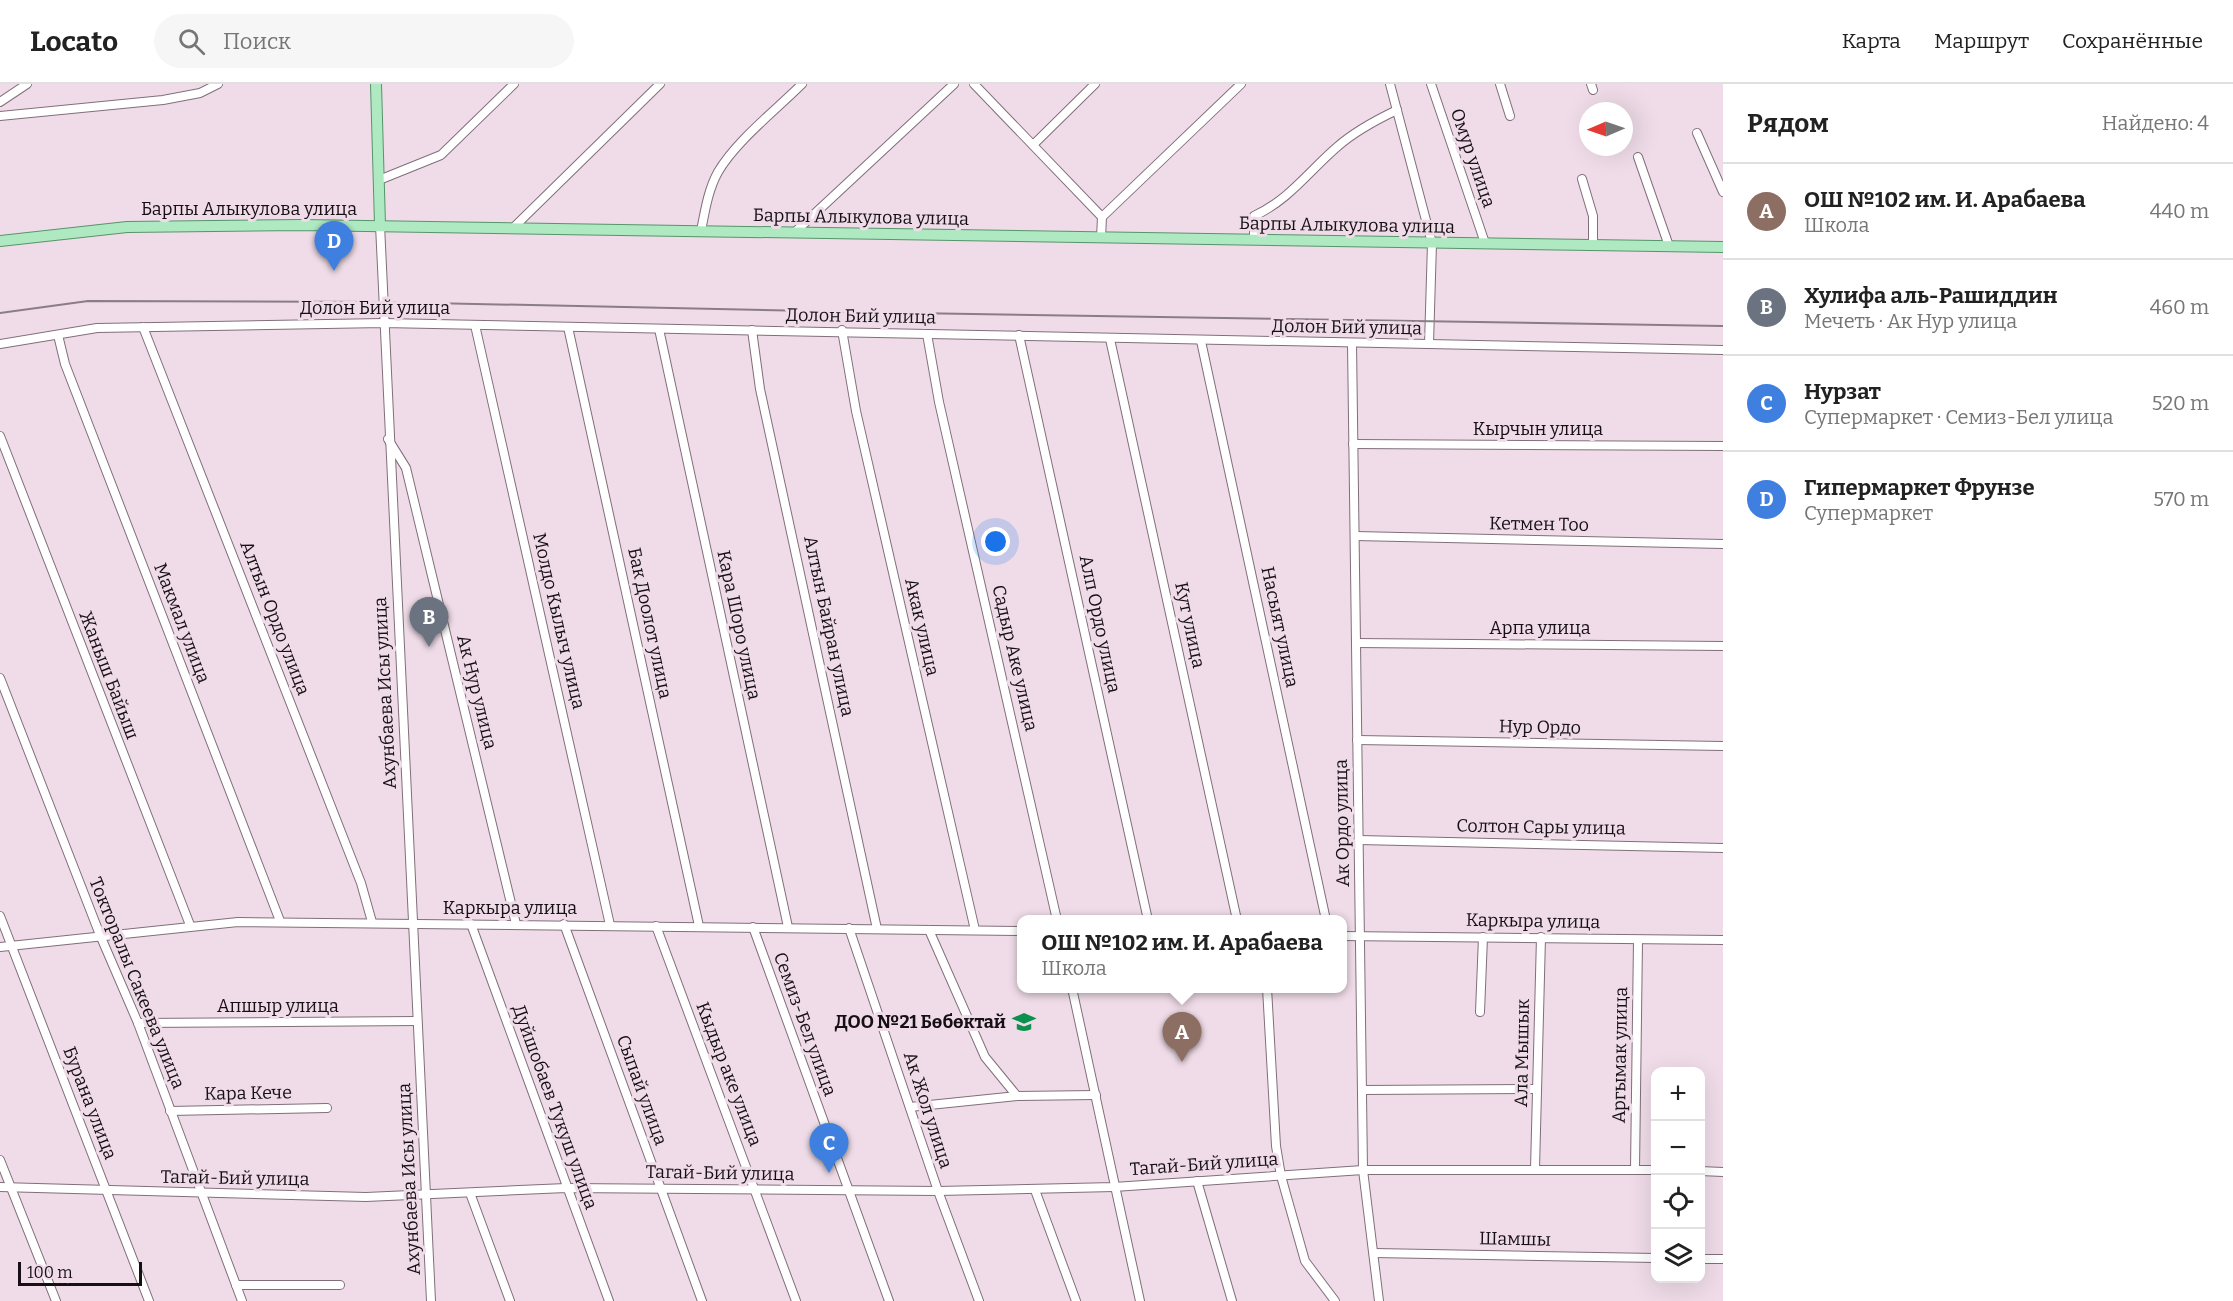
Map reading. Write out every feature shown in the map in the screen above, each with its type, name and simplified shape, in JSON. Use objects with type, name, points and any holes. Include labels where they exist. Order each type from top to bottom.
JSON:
[{"type":"main road","name":"Ахунбаева Исы улица","points":[[376,84],[380,225]]},
{"type":"main road","name":"Барпы Алыкулова улица","points":[[0,241],[138,226],[380,225],[1723,247]]},
{"type":"street","points":[[0,102],[27,84]]},
{"type":"street","points":[[0,116],[163,100],[200,93],[218,84]]},
{"type":"street","points":[[379,180],[441,154],[514,84]]},
{"type":"street","points":[[513,228],[660,84]]},
{"type":"street","points":[[701,231],[709,194],[718,172],[734,152],[802,84]]},
{"type":"street","points":[[795,232],[954,84]]},
{"type":"street","points":[[974,84],[1102,217]]},
{"type":"street","points":[[1033,145],[1095,84]]},
{"type":"street","points":[[1101,238],[1102,217],[1241,84]]},
{"type":"street","points":[[1390,84],[1432,243],[1429,344]]},
{"type":"street","name":"Омур улица","points":[[1432,84],[1485,243]]},
{"type":"street","points":[[1500,84],[1510,116]]},
{"type":"street","points":[[1254,240],[1254,216],[1286,197],[1338,146],[1370,123],[1397,110]]},
{"type":"street","points":[[1697,133],[1722,187]]},
{"type":"street","points":[[1638,157],[1669,246]]},
{"type":"street","points":[[1582,179],[1593,216],[1593,245]]},
{"type":"street","name":"Ахунбаева Исы улица","points":[[380,225],[388,438],[431,1301]]},
{"type":"street","name":"Долон Бий улица","points":[[0,344],[97,328],[383,323],[842,330],[1110,339],[1723,350]]},
{"type":"street","name":"Молдо Кылыч улица","points":[[475,325],[610,925]]},
{"type":"street","name":"Алтын Ордо улица","points":[[143,327],[361,883],[372,922]]},
{"type":"street","name":"Бак Доолот улица","points":[[568,327],[699,926]]},
{"type":"street","name":"Кара Шоро улица","points":[[659,329],[788,927]]},
{"type":"street","name":"Алтын Байран улица","points":[[752,330],[760,389],[878,929]]},
{"type":"street","name":"Акак улица","points":[[842,330],[856,411],[975,930]]},
{"type":"street","name":"Садыр Аке улица","points":[[927,334],[945,425],[1056,915]]},
{"type":"street","name":"Макмал улица","points":[[58,335],[65,364],[280,921]]},
{"type":"street","name":"Алп Ордо улица","points":[[1019,335],[1148,915]]},
{"type":"street","name":"Кут улица","points":[[1110,339],[1236,915]]},
{"type":"street","name":"Насыят улица","points":[[1201,341],[1325,915]]},
{"type":"street","name":"Ак Ордо улица","points":[[1352,343],[1363,1170],[1379,1301]]},
{"type":"street","name":"Жаныш Байыш","points":[[0,436],[190,925]]},
{"type":"street","name":"Ак Нур улица","points":[[388,438],[406,468],[516,924]]},
{"type":"street","name":"Кырчын улица","points":[[1353,444],[1723,446]]},
{"type":"street","name":"Кетмен Тоо","points":[[1354,536],[1723,544]]},
{"type":"street","name":"Арпа улица","points":[[1356,643],[1723,646]]},
{"type":"street","name":"Токторалы Сакеева улица","points":[[0,678],[100,934],[138,1023],[242,1301]]},
{"type":"street","name":"Нур Ордо","points":[[1357,740],[1723,746]]},
{"type":"street","name":"Солтон Сары улица","points":[[1359,840],[1723,848]]},
{"type":"street","name":"Бурана улица","points":[[0,916],[149,1301]]},
{"type":"street","name":"Каркыра улица","points":[[0,947],[190,925],[280,921],[1017,931]]},
{"type":"street","name":"Дуйшобаев Тукуш улица","points":[[471,924],[609,1301]]},
{"type":"street","name":"Сыпай улица","points":[[564,924],[702,1301]]},
{"type":"street","name":"Кыдыр аке улица","points":[[656,926],[796,1301]]},
{"type":"street","name":"Семиз-Бел улица","points":[[753,927],[890,1301]]},
{"type":"street","name":"Ак Жол улица","points":[[849,928],[938,1191],[978,1301]]},
{"type":"street","points":[[929,930],[985,1057],[1017,1096]]},
{"type":"street","name":"Каркыра улица","points":[[1347,936],[1723,940]]},
{"type":"street","points":[[1480,1012],[1483,937]]},
{"type":"street","name":"Ала Мышык","points":[[1535,1169],[1541,937]]},
{"type":"street","name":"Аргымак улица","points":[[1635,1170],[1638,940]]},
{"type":"street","points":[[1073,993],[1140,1301]]},
{"type":"street","points":[[1267,993],[1276,1146],[1281,1176],[1305,1261],[1335,1301]]},
{"type":"street","name":"Апшыр улица","points":[[138,1023],[417,1021]]},
{"type":"street","points":[[1362,1090],[1537,1089]]},
{"type":"street","points":[[910,1107],[1017,1096],[1096,1095]]},
{"type":"street","name":"Кара Кече","points":[[170,1111],[327,1108]]},
{"type":"street","points":[[0,1160],[56,1301]]},
{"type":"street","name":"Тагай-Бий улица","points":[[0,1187],[201,1195],[366,1197],[566,1188],[849,1192],[1035,1190],[1114,1187],[1363,1170],[1651,1170]]},
{"type":"street","points":[[1705,1171],[1723,1172]]},
{"type":"street","points":[[1197,1181],[1232,1301]]},
{"type":"street","points":[[1035,1190],[1076,1301]]},
{"type":"street","points":[[470,1193],[510,1301]]},
{"type":"street","name":"Шамшы","points":[[1374,1253],[1651,1258]]},
{"type":"street","points":[[1705,1259],[1723,1259]]},
{"type":"street","points":[[236,1285],[340,1285]]},
{"type":"railway","points":[[0,313],[88,301],[382,302],[1723,326]]},
{"type":"place","name":"Гипермаркет Фрунзе","points":[[334,271]]},
{"type":"place","name":"Хулифа аль-Рашиддин","points":[[429,647]]},
{"type":"place","name":"ДОО №21 Бөбөктай","points":[[1024,1022]]},
{"type":"place","name":"ОШ №102 им. И. Арабаева","points":[[1182,1062]]},
{"type":"place","name":"Нурзат","points":[[829,1173]]}]
